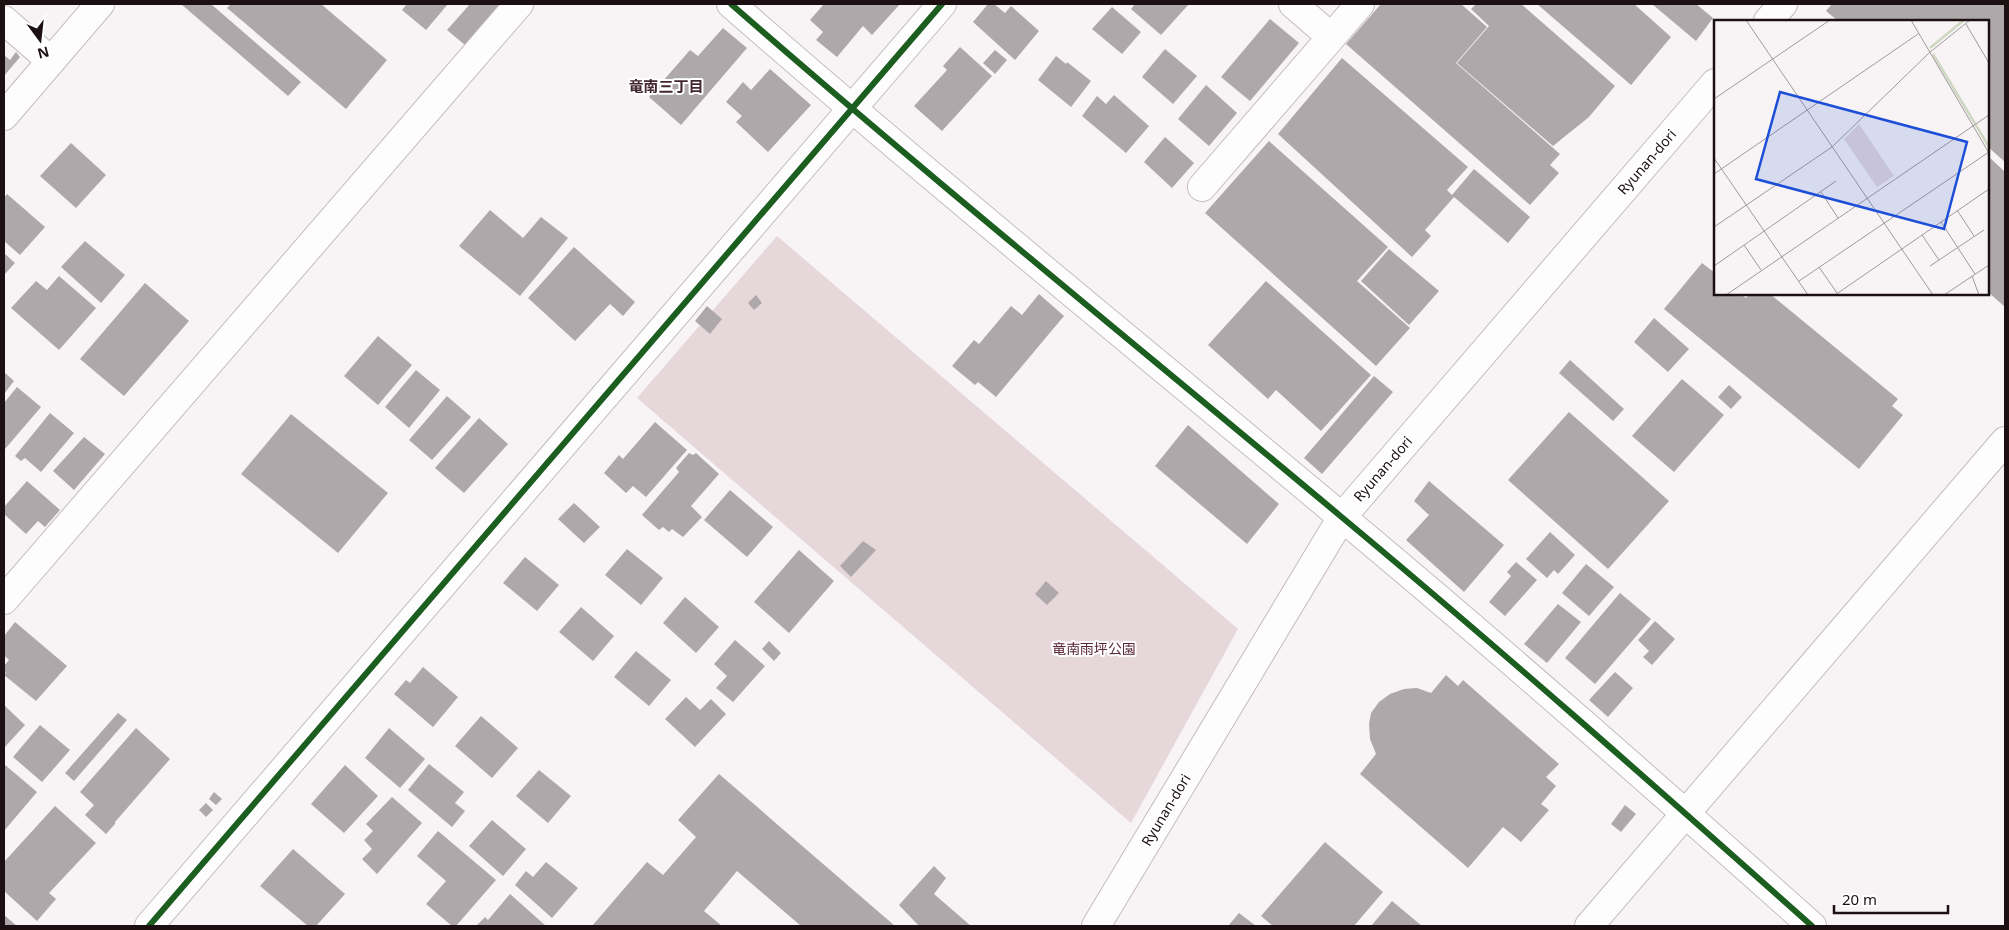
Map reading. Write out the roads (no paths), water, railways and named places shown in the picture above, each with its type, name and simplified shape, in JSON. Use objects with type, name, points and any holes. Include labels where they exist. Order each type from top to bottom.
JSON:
[{"type":"street","points":[[4,116],[100,4]]},
{"type":"street","points":[[4,600],[518,4]]},
{"type":"street","points":[[731,4],[852,110],[1342,517],[1686,813],[1812,926]]},
{"type":"street","points":[[149,926],[942,4]]},
{"type":"street","points":[[1293,4],[1331,37]]},
{"type":"street","points":[[1202,187],[1360,4]]},
{"type":"street","points":[[1769,20],[1783,4]]},
{"type":"street","points":[[4,20],[51,61]]},
{"type":"street","name":"Ryunan-dori","points":[[1096,926],[1342,517],[1714,84]]},
{"type":"street","points":[[1590,926],[2005,441]]},
{"type":"district","name":"竜南三丁目","points":[[666,87]]},
{"type":"park label","name":"竜南雨坪公園","points":[[1094,649]]}]
